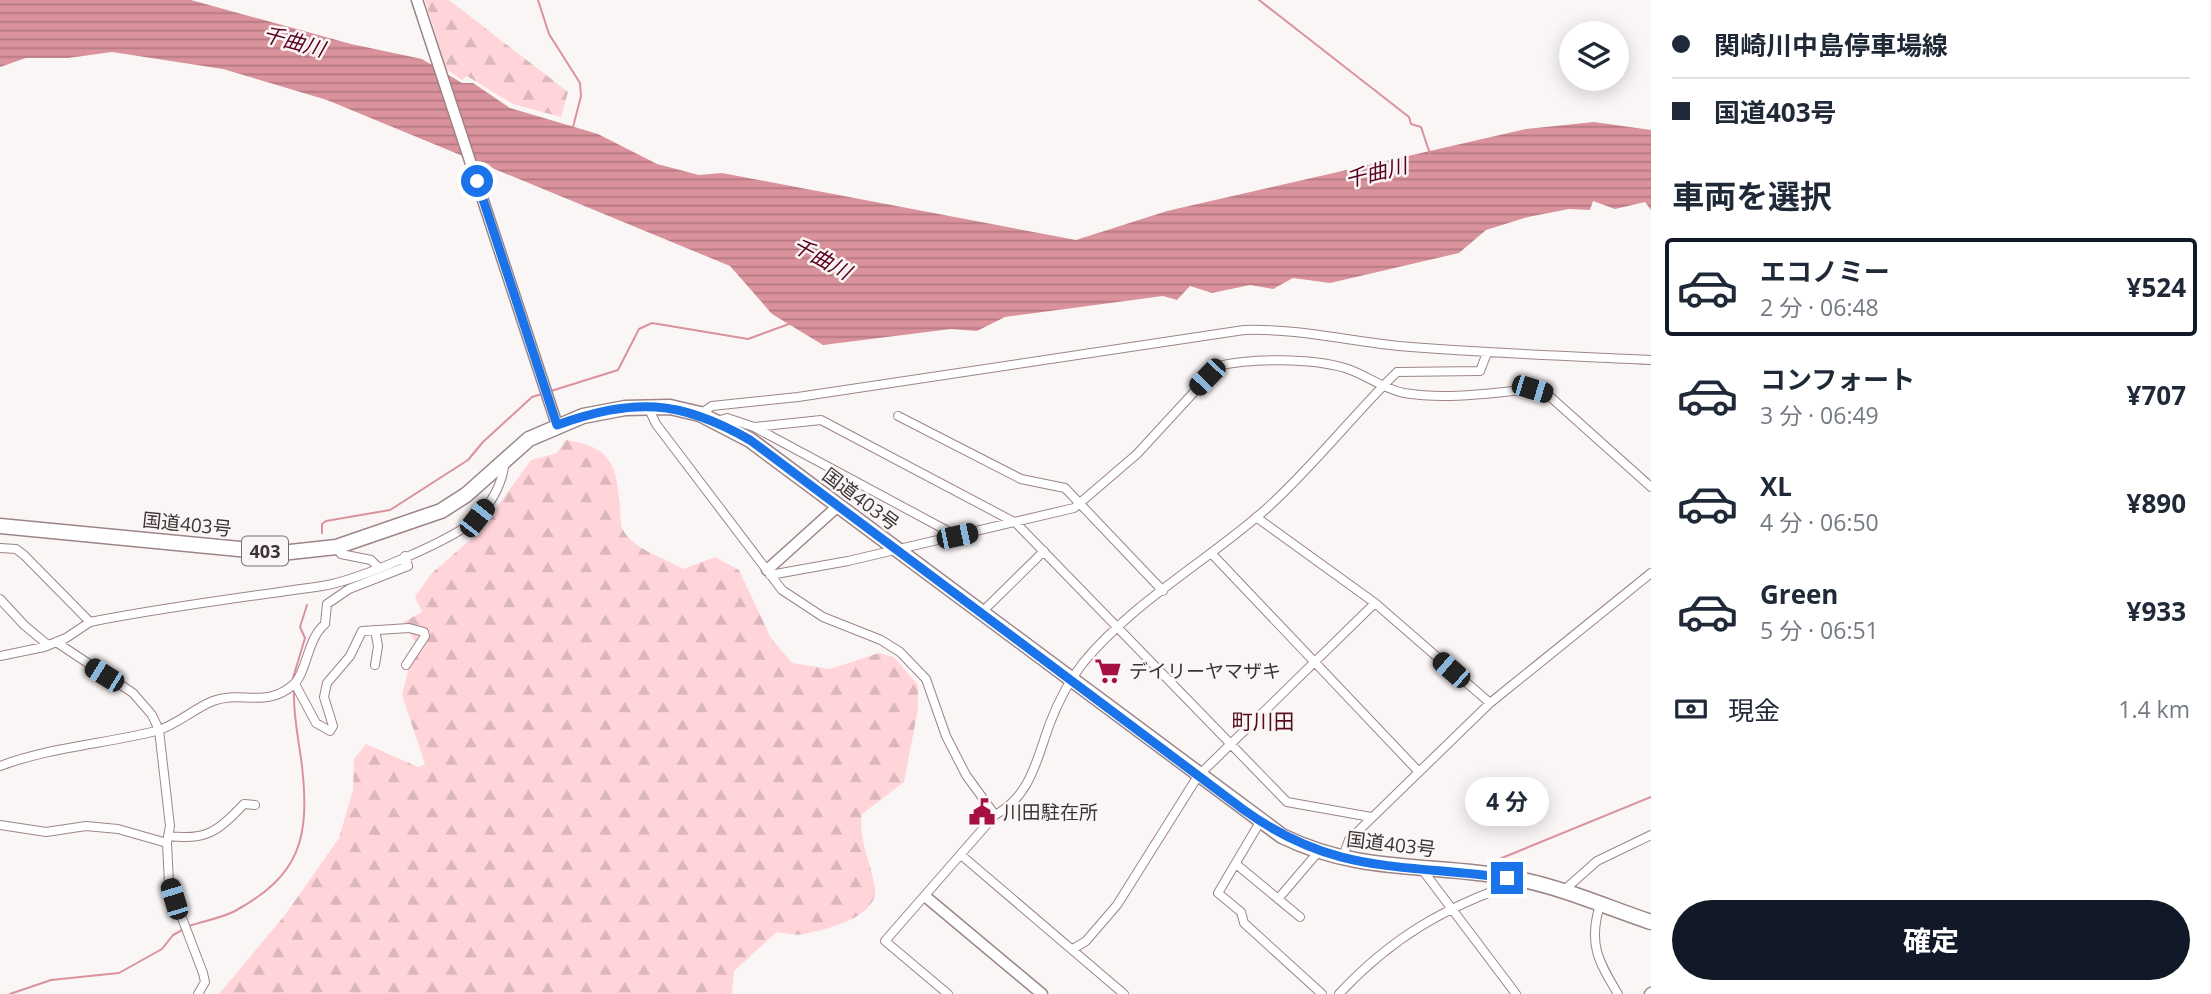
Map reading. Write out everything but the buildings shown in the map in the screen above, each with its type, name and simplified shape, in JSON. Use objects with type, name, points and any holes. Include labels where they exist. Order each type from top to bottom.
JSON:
[{"type":"highway","name":"国道403号","points":[[0,526],[281,553],[336,547],[441,511],[466,495],[506,457],[555,420],[649,407],[670,407],[700,414],[750,440],[1260,822],[1292,841],[1342,859],[1378,866],[1525,880],[1651,922]]},
{"type":"main road","points":[[417,0],[555,420]]},
{"type":"main road","points":[[768,573],[838,506]]},
{"type":"main road","points":[[926,897],[1042,994]]},
{"type":"street","points":[[700,414],[712,406],[798,397],[1244,330],[1280,329],[1395,345],[1488,353],[1651,360]]},
{"type":"street","points":[[948,994],[885,941],[995,815],[1010,807],[1036,771],[1050,722],[1070,680],[1118,626],[1256,517],[1397,372],[1480,371],[1488,353]]},
{"type":"street","points":[[768,573],[897,550],[1016,523],[1081,504],[1137,454],[1217,366],[1237,362],[1293,362],[1345,368],[1400,392],[1435,397],[1532,389],[1546,393],[1651,487]]},
{"type":"street","points":[[649,407],[654,421],[768,573],[796,602],[823,617],[881,640],[900,652],[926,679],[946,736],[966,775],[995,815]]},
{"type":"street","points":[[654,421],[660,412],[670,407]]},
{"type":"street","points":[[898,416],[1021,479],[1065,488],[1163,591]]},
{"type":"street","points":[[717,421],[727,418],[754,426],[957,536]]},
{"type":"street","points":[[754,426],[821,420],[1016,523],[1287,802],[1371,817]]},
{"type":"street","points":[[0,656],[52,643],[90,622],[323,586],[377,567],[447,538],[477,518],[496,494],[506,457]]},
{"type":"street","points":[[1256,517],[1375,603],[1490,703]]},
{"type":"street","points":[[336,547],[341,554],[371,560],[377,567]]},
{"type":"street","points":[[0,548],[16,549],[24,555],[90,622]]},
{"type":"street","points":[[980,614],[1044,551]]},
{"type":"street","points":[[1212,554],[1419,772]]},
{"type":"street","points":[[0,766],[52,751],[159,730],[214,700],[268,698],[295,684],[316,632],[325,624],[327,604],[349,589],[408,566],[405,555]]},
{"type":"street","points":[[1342,859],[1349,840],[1490,703],[1651,573]]},
{"type":"street","points":[[0,598],[24,625],[133,693],[152,715],[159,730],[170,826],[169,884],[203,973],[205,982],[198,994]]},
{"type":"street","points":[[1073,949],[1086,941],[1117,905],[1143,869],[1169,818],[1198,776],[1375,603]]},
{"type":"street","points":[[295,684],[316,723],[327,730],[333,730],[324,697],[327,683],[350,656],[362,631],[409,628],[424,632],[425,636],[406,665]]},
{"type":"street","points":[[375,630],[378,646],[375,665]]},
{"type":"street","points":[[0,825],[46,832],[86,826],[118,829],[168,840],[189,839],[208,835],[222,827],[244,804],[255,805]]},
{"type":"street","points":[[1260,822],[1218,893],[1241,912],[1244,923],[1322,994]]},
{"type":"street","points":[[1562,892],[1597,861],[1651,835]]},
{"type":"street","points":[[1278,899],[1319,851]]},
{"type":"street","points":[[961,855],[1125,994]]},
{"type":"street","points":[[1236,864],[1300,916]]},
{"type":"street","points":[[1421,868],[1516,994]]},
{"type":"street","points":[[1339,994],[1401,937],[1450,908],[1525,880]]},
{"type":"street","points":[[1600,905],[1594,924],[1595,951],[1618,994]]},
{"type":"green space","points":[[425,0],[449,0],[568,92],[561,117],[513,104],[467,76],[462,80],[446,69]]},
{"type":"green space","points":[[566,440],[593,447],[609,461],[617,481],[622,528],[634,543],[683,569],[715,557],[739,570],[771,638],[792,663],[830,669],[879,653],[894,657],[918,685],[918,709],[904,782],[862,814],[863,842],[875,888],[869,907],[849,920],[825,929],[801,935],[777,932],[734,971],[732,994],[219,994],[285,915],[339,838],[353,790],[354,759],[366,744],[418,767],[425,764],[402,695],[415,642],[404,622],[422,612],[415,597],[431,574],[478,533],[531,460],[557,453]]},
{"type":"water","name":"千曲川","points":[[0,0],[191,0],[351,44],[422,59],[462,83],[473,83],[510,108],[598,134],[657,164],[699,175],[722,173],[1076,240],[1167,211],[1526,129],[1594,122],[1651,130],[1651,210],[1645,202],[1615,209],[1593,201],[1590,210],[1569,209],[1528,217],[1486,230],[1459,253],[1330,283],[1293,278],[1273,289],[1250,285],[1212,293],[1190,286],[1177,300],[1163,296],[1005,317],[977,331],[951,329],[823,345],[772,314],[730,266],[327,100],[223,69],[112,52],[68,58],[26,58],[0,67]]},
{"type":"waterway","points":[[538,0],[549,34],[580,83],[581,96],[573,127]]},
{"type":"waterway","points":[[1259,0],[1409,117],[1411,124],[1421,127],[1430,154]]},
{"type":"waterway","points":[[551,391],[618,370],[639,329],[652,323],[748,339],[789,324]]},
{"type":"waterway","points":[[322,533],[322,524],[326,521],[390,510],[468,460],[483,442],[532,397],[542,394]]},
{"type":"waterway","points":[[293,678],[305,638],[300,627],[307,605]]},
{"type":"waterway","points":[[189,926],[230,913],[257,897],[287,869],[296,852],[304,814],[304,792],[294,691]]},
{"type":"waterway","points":[[1497,860],[1651,797]]},
{"type":"waterway","points":[[10,994],[51,980],[119,973],[162,949],[173,935],[184,929]]},
{"type":"place","name":"デイリーヤマザキ","points":[[1108,671]]},
{"type":"place","name":"川田駐在所","points":[[982,812]]},
{"type":"district","name":"町川田","points":[[1263,721]]},
{"type":"route","points":[[477,181],[557,425],[606,411],[660,406],[700,414],[717,421],[750,440],[980,614],[1282,836],[1302,846],[1342,859],[1378,866],[1507,878]]}]
